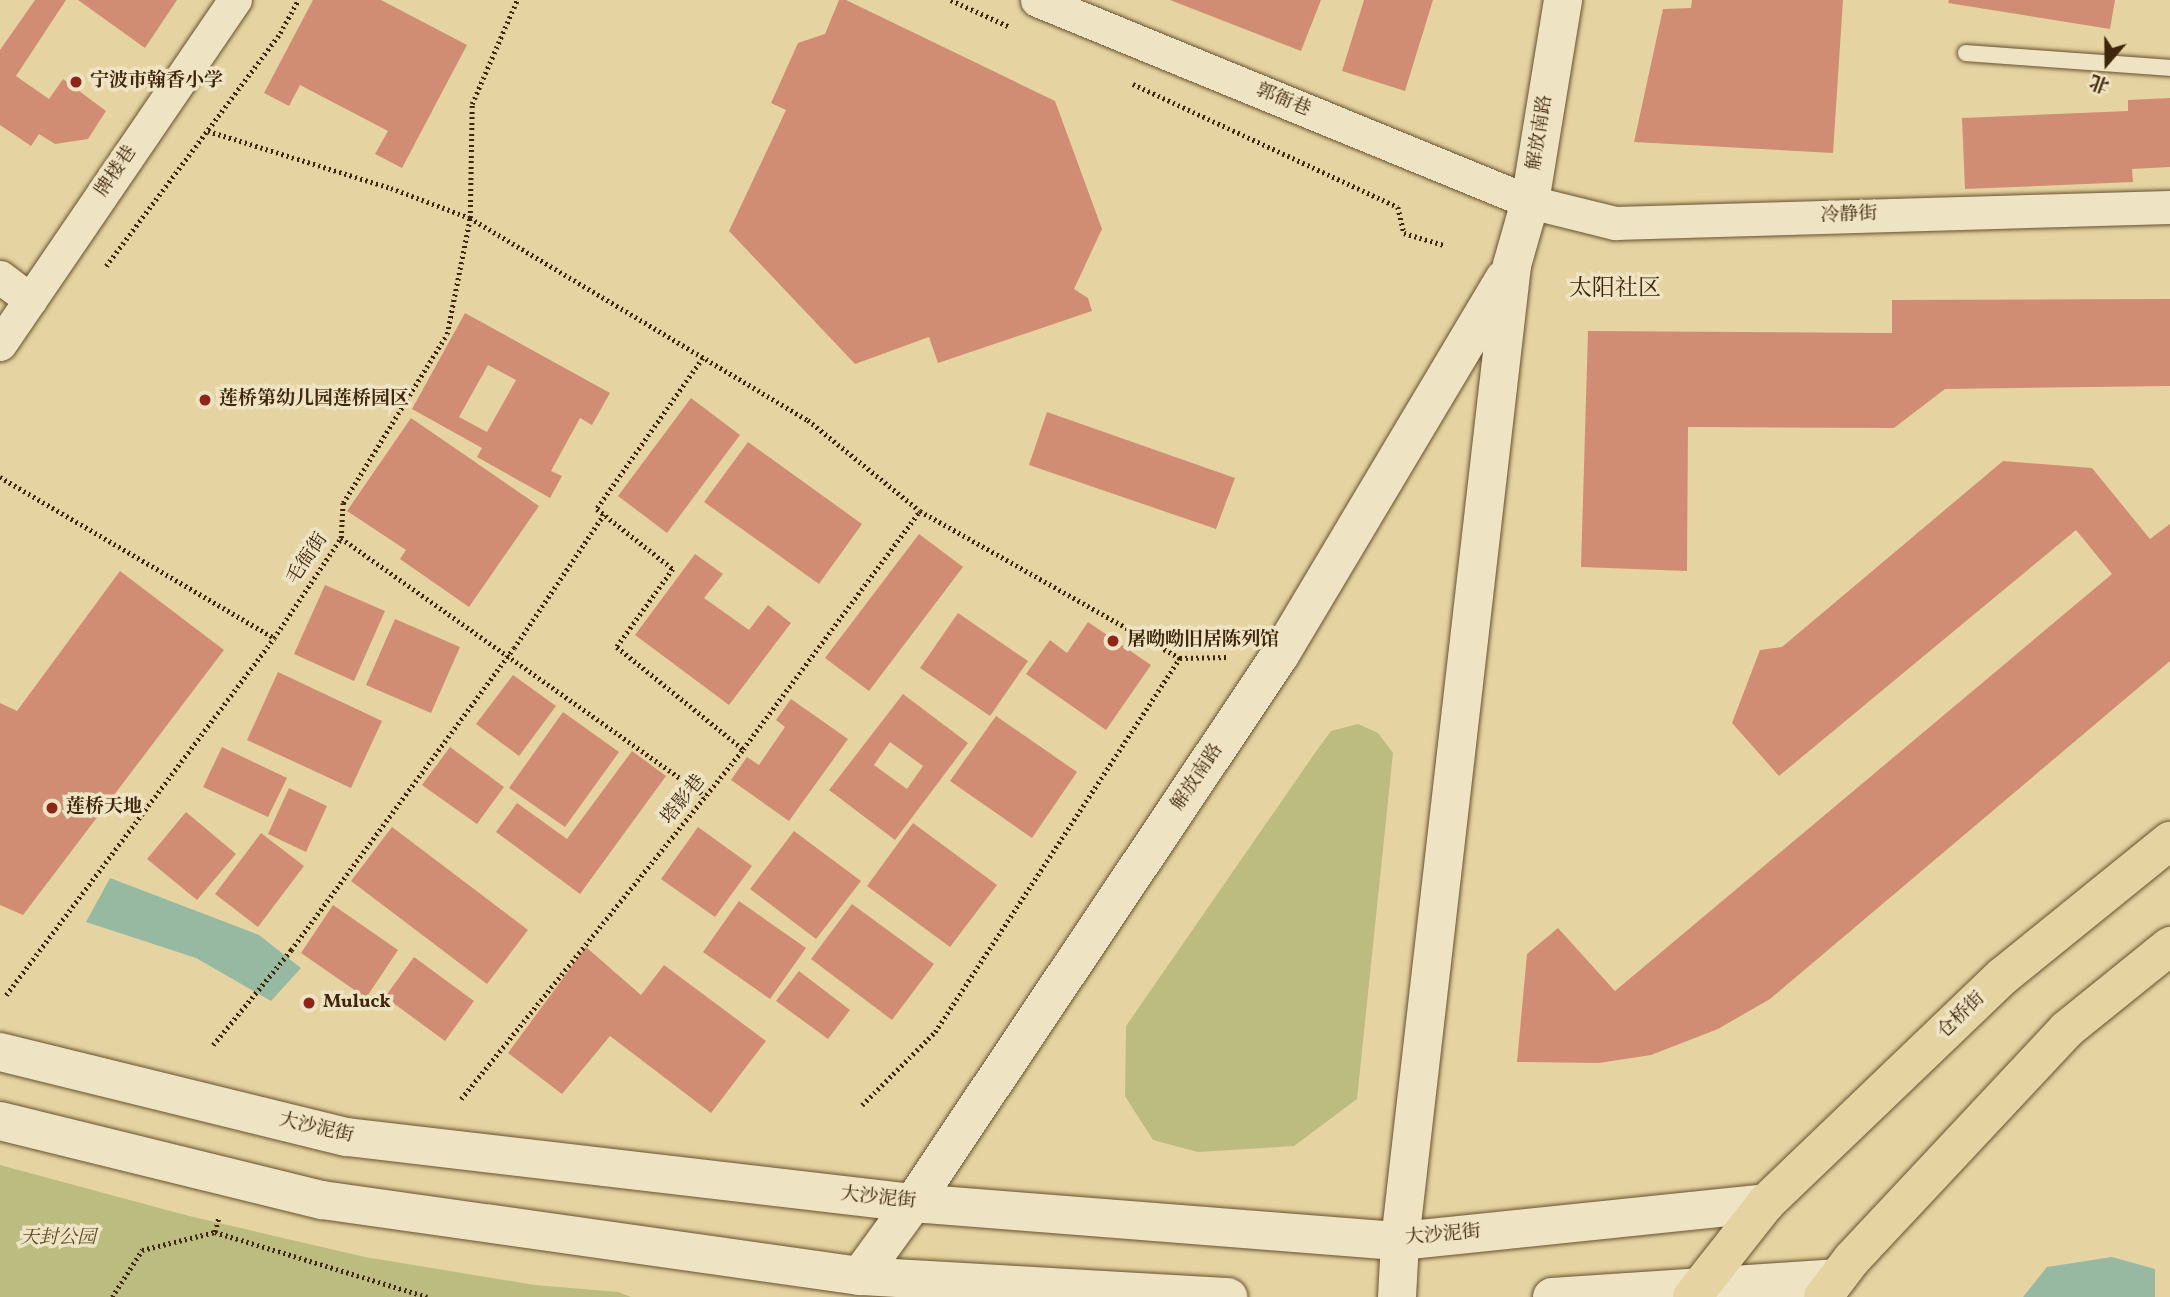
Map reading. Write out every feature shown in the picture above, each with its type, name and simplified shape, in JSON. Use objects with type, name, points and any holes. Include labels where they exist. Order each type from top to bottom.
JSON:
[{"type":"main road","name":"解放南路","points":[[1397,1297],[1401,1241],[1512,265],[1530,202],[1563,0]]},
{"type":"main road","name":"解放南路","points":[[860,1276],[913,1203],[1280,655],[1512,265]]},
{"type":"main road","name":"仓桥街","points":[[1766,1203],[2003,976],[2170,841]]},
{"type":"main road","points":[[1552,1297],[1829,1287],[2066,1030],[2170,946]]},
{"type":"main road","name":"大沙泥街","points":[[1,1053],[347,1137],[913,1203],[1401,1241],[1766,1203]]},
{"type":"main road","points":[[0,1121],[322,1200],[860,1276],[1228,1297]]},
{"type":"main road","points":[[1694,1293],[1766,1203]]},
{"type":"street","name":"牌楼巷","points":[[0,344],[235,0]]},
{"type":"street","name":"郭衙巷","points":[[1037,0],[1530,202]]},
{"type":"street","name":"冷静街","points":[[1530,202],[1615,223],[2170,207]]},
{"type":"street","points":[[0,277],[30,300]]},
{"type":"lane","points":[[1966,53],[2170,68]]},
{"type":"path","points":[[106,266],[280,33],[298,0]]},
{"type":"path","name":"毛衙街","points":[[6,995],[274,638],[341,538],[343,503],[447,334],[470,218],[472,104],[516,0]]},
{"type":"path","points":[[951,0],[1013,29]]},
{"type":"path","points":[[1125,80],[1398,207],[1404,233],[1444,245]]},
{"type":"path","points":[[208,131],[391,188],[470,218],[808,420],[920,512],[1180,658],[1280,655]]},
{"type":"path","points":[[703,358],[597,509],[673,569],[617,647],[743,749]]},
{"type":"path","points":[[0,477],[274,638]]},
{"type":"path","name":"塔影巷","points":[[461,1099],[743,749],[920,512]]},
{"type":"path","points":[[213,1045],[291,950],[506,657],[604,514]]},
{"type":"path","points":[[341,538],[705,796]]},
{"type":"path","points":[[862,1105],[935,1032],[1180,658]]},
{"type":"path","points":[[215,1232],[220,1213]]},
{"type":"path","points":[[112,1297],[142,1250],[215,1232],[427,1297]]},
{"type":"green space","points":[[1358,724],[1378,733],[1393,753],[1357,1099],[1294,1146],[1198,1152],[1153,1140],[1125,1096],[1126,1026],[1331,731]]},
{"type":"green space","name":"天封公园","points":[[0,1165],[189,1216],[365,1257],[535,1285],[618,1292],[631,1297],[0,1297]]},
{"type":"shaded area","points":[[110,878],[259,935],[301,968],[271,1001],[196,958],[86,922]]},
{"type":"shaded area","points":[[2112,1257],[2155,1269],[2155,1297],[2023,1297],[2047,1267]]},
{"type":"building","points":[[35,0],[66,0],[16,76],[49,99],[63,79],[106,111],[88,139],[55,144],[39,134],[31,146],[0,125],[0,50]]},
{"type":"building","points":[[78,0],[177,0],[145,48]]},
{"type":"building","points":[[313,0],[381,0],[467,45],[402,168],[375,154],[388,131],[300,85],[289,106],[264,93]]},
{"type":"building","points":[[839,0],[846,0],[1055,101],[1102,229],[1074,289],[1088,298],[1092,311],[938,363],[929,337],[855,364],[729,231],[786,110],[771,103],[798,43],[825,34]]},
{"type":"building","points":[[1170,0],[1321,0],[1301,51]]},
{"type":"building","points":[[1364,0],[1433,0],[1405,91],[1342,71]]},
{"type":"building","points":[[1692,0],[1843,0],[1833,153],[1634,142],[1663,9],[1691,8]]},
{"type":"building","points":[[1949,0],[2115,0],[2110,29],[1948,3]]},
{"type":"building","points":[[2170,98],[2170,167],[2132,169],[2133,182],[1965,189],[1962,118],[2128,111],[2128,100]]},
{"type":"building","points":[[2170,299],[2170,386],[1945,389],[1894,428],[1688,427],[1687,571],[1581,567],[1588,331],[1892,333],[1892,300]]},
{"type":"building","points":[[465,313],[610,393],[592,425],[580,418],[551,471],[562,476],[550,498],[477,457],[482,448],[412,409]],"holes":[[[488,365],[516,380],[487,432],[459,417]]]},
{"type":"building","points":[[691,398],[740,435],[667,533],[618,496]]},
{"type":"building","points":[[1047,412],[1235,478],[1216,529],[1029,465]]},
{"type":"building","points":[[411,418],[539,506],[469,607],[400,559],[406,550],[347,511]]},
{"type":"building","points":[[748,442],[862,524],[819,584],[704,502]]},
{"type":"building","points":[[2003,461],[2092,468],[2150,539],[2170,524],[2170,661],[1770,999],[1718,1029],[1651,1055],[1599,1063],[1517,1062],[1527,954],[1558,928],[1615,991],[2112,574],[2076,530],[1779,776],[1732,723],[1760,650],[1782,647]]},
{"type":"building","points":[[919,534],[963,567],[869,691],[825,658]]},
{"type":"building","points":[[695,554],[723,574],[704,598],[749,630],[768,605],[791,623],[729,705],[635,635]]},
{"type":"building","name":"莲桥天地","points":[[120,571],[224,650],[23,915],[0,905],[0,703],[17,711]]},
{"type":"building","points":[[325,585],[385,611],[354,681],[294,654]]},
{"type":"building","points":[[958,613],[1028,661],[990,716],[920,668]]},
{"type":"building","points":[[395,619],[460,647],[431,713],[366,685]]},
{"type":"building","points":[[1088,622],[1151,665],[1106,730],[1026,674],[1050,640],[1067,653]]},
{"type":"building","points":[[278,672],[382,721],[351,788],[247,740]]},
{"type":"building","points":[[513,675],[556,706],[519,756],[476,724]]},
{"type":"building","points":[[903,694],[968,743],[895,840],[829,790]],"holes":[[[890,742],[923,766],[907,789],[874,765]]]},
{"type":"building","points":[[791,699],[848,739],[789,821],[731,780],[747,757],[759,765],[785,727],[776,720]]},
{"type":"building","points":[[563,712],[619,752],[565,827],[509,788]]},
{"type":"building","points":[[996,716],[1077,772],[1032,838],[950,781]]},
{"type":"building","points":[[222,747],[287,778],[268,817],[203,787]]},
{"type":"building","points":[[450,747],[504,787],[477,824],[422,785]]},
{"type":"building","points":[[632,751],[666,776],[580,894],[496,832],[517,803],[567,839]]},
{"type":"building","points":[[289,788],[327,806],[306,852],[268,834]]},
{"type":"building","points":[[186,812],[236,854],[197,900],[147,859]]},
{"type":"building","points":[[913,823],[997,885],[950,947],[867,886]]},
{"type":"building","points":[[392,827],[528,930],[487,984],[351,881]]},
{"type":"building","points":[[698,827],[752,866],[715,917],[661,879]]},
{"type":"building","points":[[794,831],[861,881],[816,939],[750,889]]},
{"type":"building","points":[[261,833],[304,866],[258,927],[215,894]]},
{"type":"building","points":[[739,901],[806,948],[770,999],[703,952]]},
{"type":"building","points":[[852,904],[934,964],[892,1020],[811,959]]},
{"type":"building","points":[[333,905],[398,950],[366,998],[301,953]]},
{"type":"building","points":[[586,947],[641,995],[664,965],[766,1041],[711,1113],[610,1036],[562,1094],[508,1053]]},
{"type":"building","points":[[414,957],[474,1001],[445,1041],[385,997]]},
{"type":"building","points":[[799,971],[850,1010],[828,1039],[776,1001]]},
{"type":"place","name":"宁波市翰香小学","points":[[76,82]]},
{"type":"place","name":"莲桥第幼儿园莲桥园区","points":[[205,400]]},
{"type":"place","name":"屠呦呦旧居陈列馆","points":[[1113,641]]},
{"type":"place","name":"莲桥天地","points":[[52,808]]},
{"type":"place","name":"Muluck","points":[[309,1003]]},
{"type":"district","name":"太阳社区","points":[[1615,289]]}]
